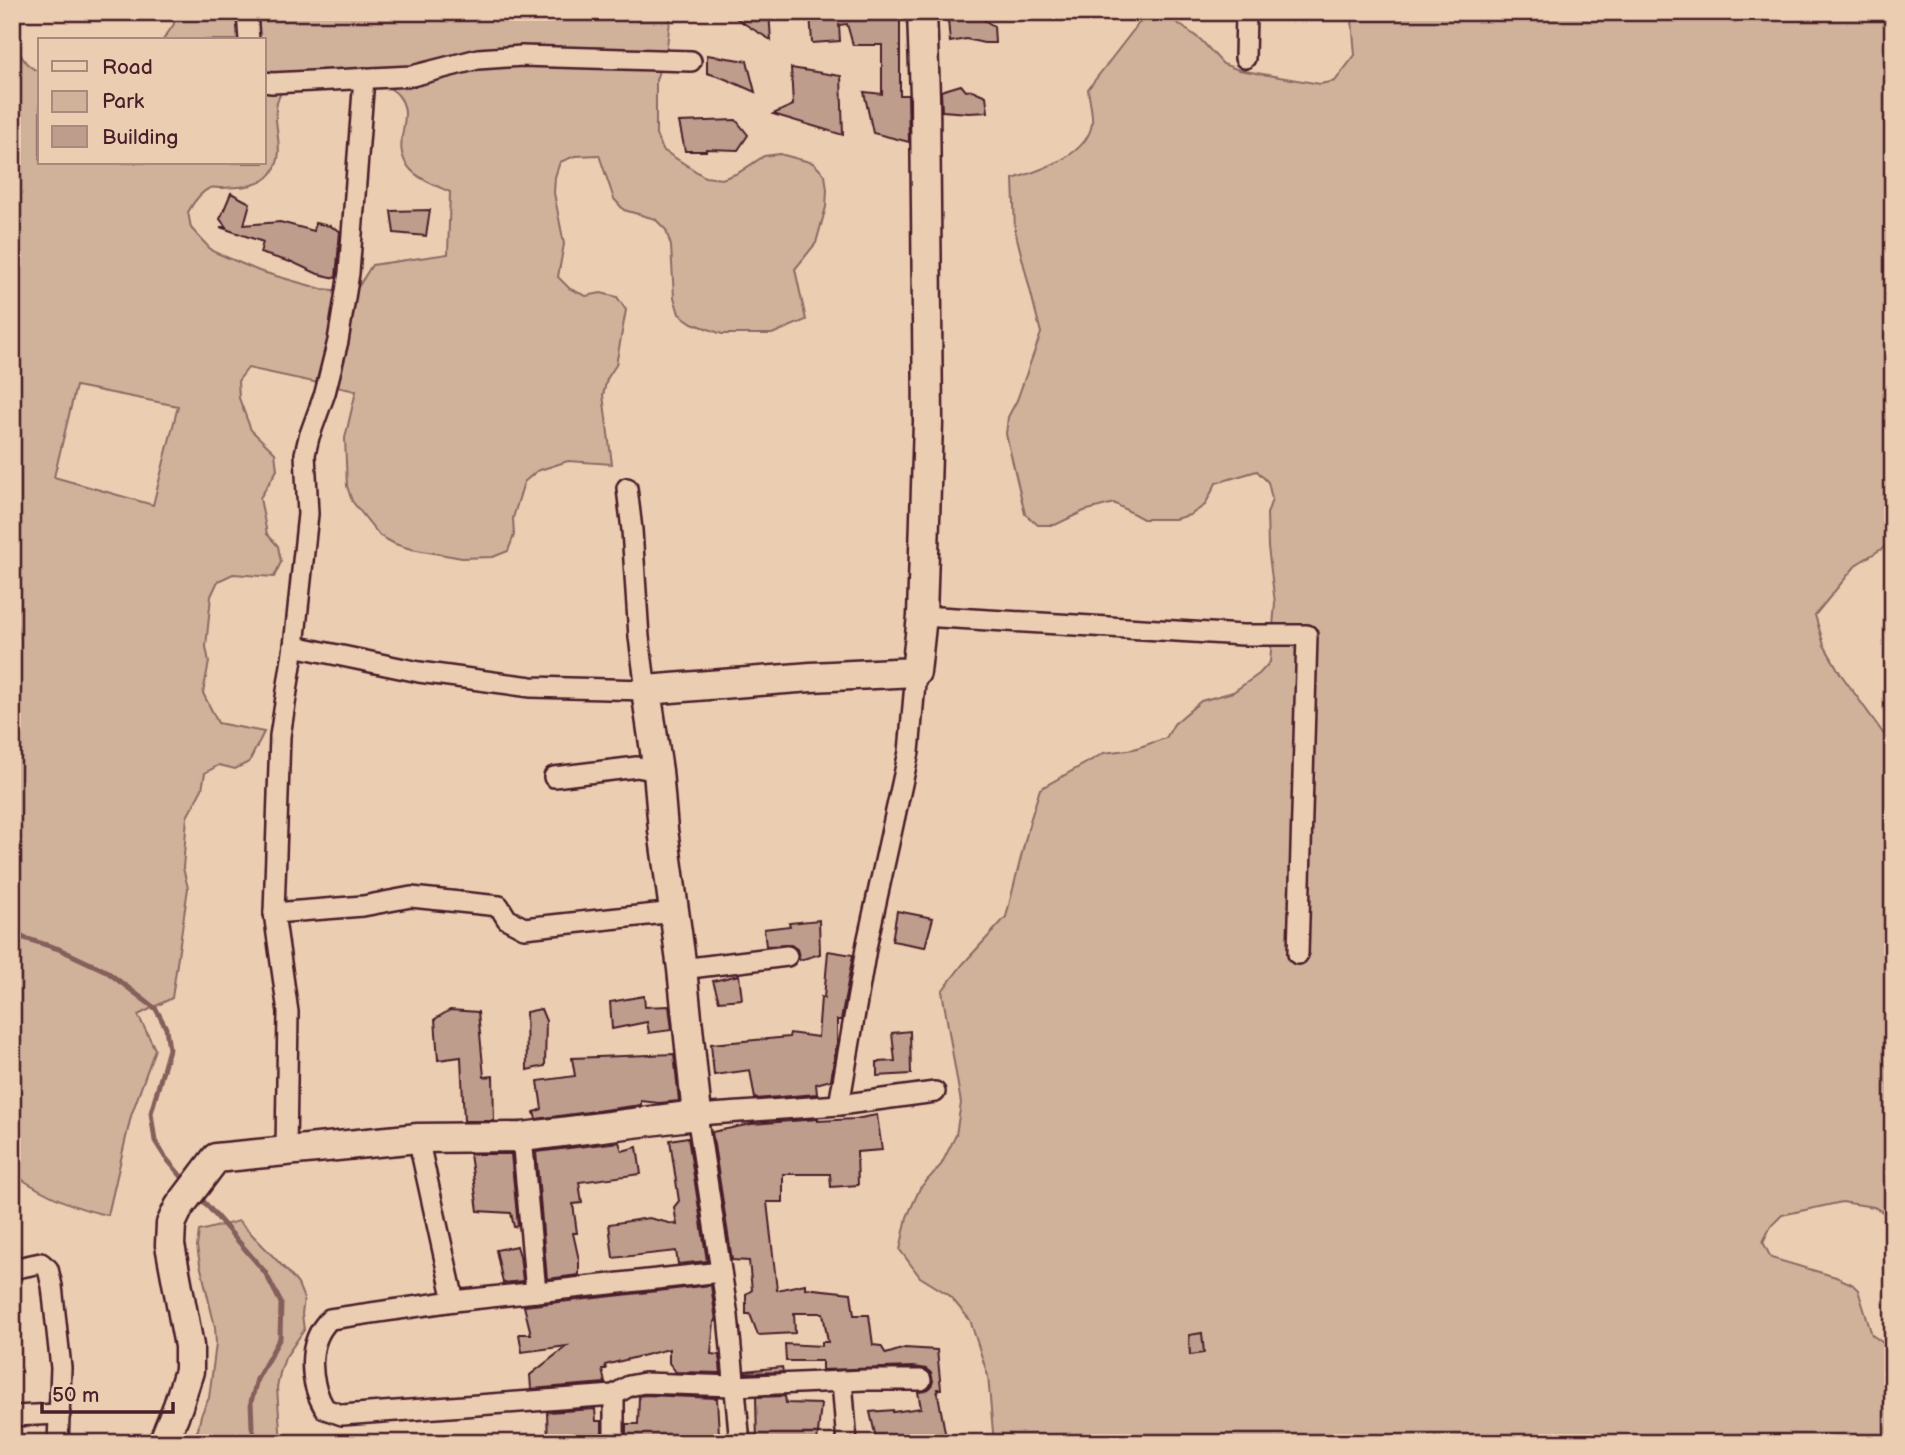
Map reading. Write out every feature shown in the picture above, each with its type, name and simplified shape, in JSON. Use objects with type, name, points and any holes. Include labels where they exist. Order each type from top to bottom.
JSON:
[{"type":"street","points":[[247,12],[248,38]]},
{"type":"street","points":[[839,1105],[867,943],[909,752],[922,616],[928,422],[922,12]]},
{"type":"street","points":[[1245,58],[1246,12]]},
{"type":"street","points":[[266,82],[412,76],[496,57],[691,61]]},
{"type":"street","points":[[286,1151],[288,1012],[274,914],[280,736],[294,646],[308,514],[305,454],[325,393],[349,273],[364,78]]},
{"type":"street","points":[[626,488],[632,530],[639,637],[658,771],[697,1115],[722,1272],[740,1443]]},
{"type":"street","points":[[922,616],[1243,635],[1307,635],[1298,954]]},
{"type":"street","points":[[294,646],[419,672],[531,687],[646,690],[916,672]]},
{"type":"street","points":[[554,777],[637,767],[658,771]]},
{"type":"street","points":[[274,914],[363,906],[411,897],[499,906],[507,919],[524,928],[675,912]]},
{"type":"street","points":[[682,969],[787,956]]},
{"type":"street","points":[[163,1443],[189,1371],[189,1346],[170,1245],[171,1224],[179,1208],[216,1158],[418,1138],[522,1137],[697,1115],[839,1105],[935,1092]]},
{"type":"street","points":[[522,1137],[536,1292]]},
{"type":"street","points":[[418,1138],[454,1301]]},
{"type":"street","points":[[12,1269],[41,1263],[48,1269],[61,1368],[58,1443]]},
{"type":"street","points":[[722,1272],[454,1301],[330,1319],[320,1329],[312,1353],[317,1396],[325,1409],[342,1415],[614,1395],[629,1386],[644,1383],[734,1385],[921,1380]]},
{"type":"street","points":[[842,1381],[847,1443]]},
{"type":"street","points":[[614,1395],[614,1443]]},
{"type":"street","points":[[12,1416],[60,1414]]},
{"type":"green space","points":[[173,12],[671,12],[667,46],[656,80],[656,135],[663,150],[705,177],[722,179],[738,173],[764,156],[780,154],[813,163],[825,175],[827,190],[826,207],[816,243],[795,269],[806,320],[772,334],[722,334],[692,323],[679,314],[674,297],[671,246],[666,230],[655,219],[624,210],[614,199],[599,155],[575,156],[560,162],[554,193],[564,244],[558,277],[570,289],[586,296],[601,293],[617,297],[626,310],[616,365],[607,379],[603,395],[612,464],[568,461],[537,471],[524,482],[513,518],[514,535],[508,551],[493,557],[462,558],[411,549],[380,536],[352,501],[347,486],[345,438],[356,391],[248,368],[238,381],[239,398],[251,430],[275,453],[277,470],[260,498],[267,534],[278,546],[281,562],[274,577],[233,574],[218,581],[211,596],[206,647],[209,662],[203,693],[218,723],[264,732],[249,762],[235,769],[219,765],[205,773],[202,789],[187,817],[183,868],[188,888],[172,998],[138,1015],[155,1049],[131,1116],[108,1215],[72,1205],[12,1176],[12,33],[25,61],[38,71],[38,164],[266,164],[266,38],[164,38],[174,24]],"holes":[[[290,82],[385,85],[397,94],[403,104],[405,113],[401,142],[405,161],[420,178],[450,192],[448,254],[372,265],[355,292],[322,289],[259,271],[212,251],[191,228],[188,212],[206,190],[248,186],[261,182],[271,174],[279,155],[277,104],[281,93]],[[76,386],[178,406],[153,505],[54,477]]]},
{"type":"green space","points":[[1350,12],[1893,12],[1893,542],[1857,564],[1815,615],[1824,645],[1840,673],[1893,747],[1893,1218],[1874,1207],[1842,1202],[1782,1215],[1771,1226],[1763,1242],[1771,1258],[1836,1277],[1852,1284],[1858,1290],[1872,1335],[1893,1350],[1893,1443],[994,1443],[988,1376],[970,1320],[949,1295],[920,1277],[900,1250],[907,1217],[920,1188],[941,1165],[956,1135],[961,1103],[942,991],[1006,917],[1040,789],[1104,753],[1134,749],[1166,738],[1174,724],[1201,701],[1233,692],[1259,674],[1270,662],[1275,603],[1267,514],[1272,499],[1268,482],[1257,471],[1216,483],[1205,505],[1190,515],[1175,519],[1143,519],[1114,503],[1084,511],[1055,525],[1038,525],[1025,514],[1006,434],[1008,417],[1017,400],[1041,333],[1015,230],[1013,179],[1061,160],[1082,144],[1089,135],[1092,123],[1088,89],[1139,23],[1153,16],[1169,17],[1201,40],[1223,64],[1239,70],[1320,84],[1335,81],[1355,55]]},
{"type":"green space","points":[[239,1221],[298,1284],[304,1299],[304,1330],[285,1358],[277,1388],[281,1443],[186,1443],[198,1430],[209,1398],[216,1344],[215,1327],[197,1247],[199,1231]]},
{"type":"building","points":[[727,12],[769,12],[771,40],[751,28]]},
{"type":"building","points":[[810,12],[900,12],[900,95],[908,95],[909,142],[873,133],[864,92],[882,94],[882,45],[853,45],[847,24],[839,25],[840,41],[812,43]]},
{"type":"building","points":[[972,12],[985,12],[984,20],[994,26],[995,43],[966,39],[950,42],[948,20]]},
{"type":"building","points":[[707,55],[747,61],[755,92],[707,73]]},
{"type":"building","points":[[791,68],[841,76],[843,135],[773,114],[793,105]]},
{"type":"building","points":[[961,85],[966,91],[972,90],[986,96],[988,112],[942,111],[941,91]]},
{"type":"building","points":[[736,120],[748,135],[738,150],[685,151],[679,122]]},
{"type":"building","points":[[231,193],[250,203],[244,225],[280,222],[314,231],[315,223],[340,231],[336,278],[260,253],[263,242],[220,227],[226,227],[220,219]]},
{"type":"building","points":[[430,210],[426,236],[394,233],[391,211]]},
{"type":"building","points":[[897,911],[933,918],[925,947],[892,941]]},
{"type":"building","points":[[819,920],[820,954],[800,960],[797,949],[791,945],[766,946],[764,929]]},
{"type":"building","points":[[828,951],[853,955],[841,1020],[837,1020],[837,1043],[831,1080],[816,1084],[817,1094],[755,1099],[750,1070],[714,1075],[711,1044],[789,1037],[790,1033],[818,1037]]},
{"type":"building","points":[[739,975],[742,999],[719,1001],[713,981]]},
{"type":"building","points":[[644,996],[645,1007],[669,1006],[672,1030],[649,1033],[647,1022],[612,1029],[610,1002]]},
{"type":"building","points":[[541,1009],[546,1021],[545,1066],[527,1070],[526,1012]]},
{"type":"building","points":[[450,1010],[478,1012],[484,1077],[493,1076],[494,1121],[464,1121],[461,1057],[438,1060],[435,1019]]},
{"type":"building","points":[[910,1031],[911,1074],[877,1076],[877,1062],[895,1061],[892,1033]]},
{"type":"building","points":[[674,1054],[679,1101],[641,1101],[641,1105],[536,1119],[534,1112],[542,1109],[538,1081],[575,1076],[572,1058]]},
{"type":"building","points":[[877,1115],[882,1150],[857,1152],[858,1185],[831,1187],[830,1174],[783,1174],[783,1202],[767,1202],[777,1290],[805,1284],[805,1288],[851,1293],[854,1315],[869,1315],[873,1345],[881,1346],[886,1354],[905,1348],[937,1350],[941,1389],[937,1389],[947,1443],[877,1443],[870,1412],[921,1408],[918,1392],[931,1387],[931,1373],[926,1369],[913,1367],[822,1370],[822,1361],[786,1361],[785,1344],[822,1346],[822,1342],[828,1342],[823,1313],[794,1313],[795,1333],[758,1335],[750,1314],[746,1314],[746,1294],[752,1290],[749,1261],[732,1260],[712,1132],[751,1124],[855,1119]]},
{"type":"building","points":[[688,1137],[707,1261],[678,1264],[676,1251],[613,1258],[609,1224],[649,1218],[677,1225],[674,1207],[679,1201],[670,1140]]},
{"type":"building","points":[[619,1142],[622,1151],[637,1147],[641,1174],[579,1182],[582,1203],[573,1204],[577,1233],[573,1233],[579,1260],[579,1275],[547,1279],[536,1152]]},
{"type":"building","points":[[470,1154],[511,1154],[518,1226],[514,1227],[511,1213],[478,1211]]},
{"type":"building","points":[[517,1246],[523,1281],[503,1283],[496,1250]]},
{"type":"building","points":[[711,1285],[716,1321],[711,1354],[719,1355],[721,1373],[676,1372],[669,1363],[669,1349],[605,1365],[606,1369],[602,1369],[605,1383],[531,1389],[530,1375],[567,1346],[522,1352],[519,1334],[531,1334],[524,1306]]},
{"type":"building","points":[[1202,1333],[1204,1353],[1190,1355],[1189,1335]]},
{"type":"building","points":[[782,1367],[783,1372],[745,1371]]},
{"type":"building","points":[[639,1396],[717,1398],[719,1434],[682,1443],[626,1443],[626,1424],[638,1424]]},
{"type":"building","points":[[785,1396],[786,1403],[821,1404],[817,1443],[757,1443],[756,1397]]},
{"type":"building","points":[[595,1409],[596,1421],[602,1421],[602,1443],[548,1443],[547,1412]]},
{"type":"waterway","points":[[12,934],[59,949],[106,971],[156,1009],[166,1028],[169,1049],[151,1113],[155,1141],[187,1183]]},
{"type":"waterway","points":[[198,1195],[265,1272],[281,1303],[280,1338],[257,1379],[251,1402],[256,1443]]}]
